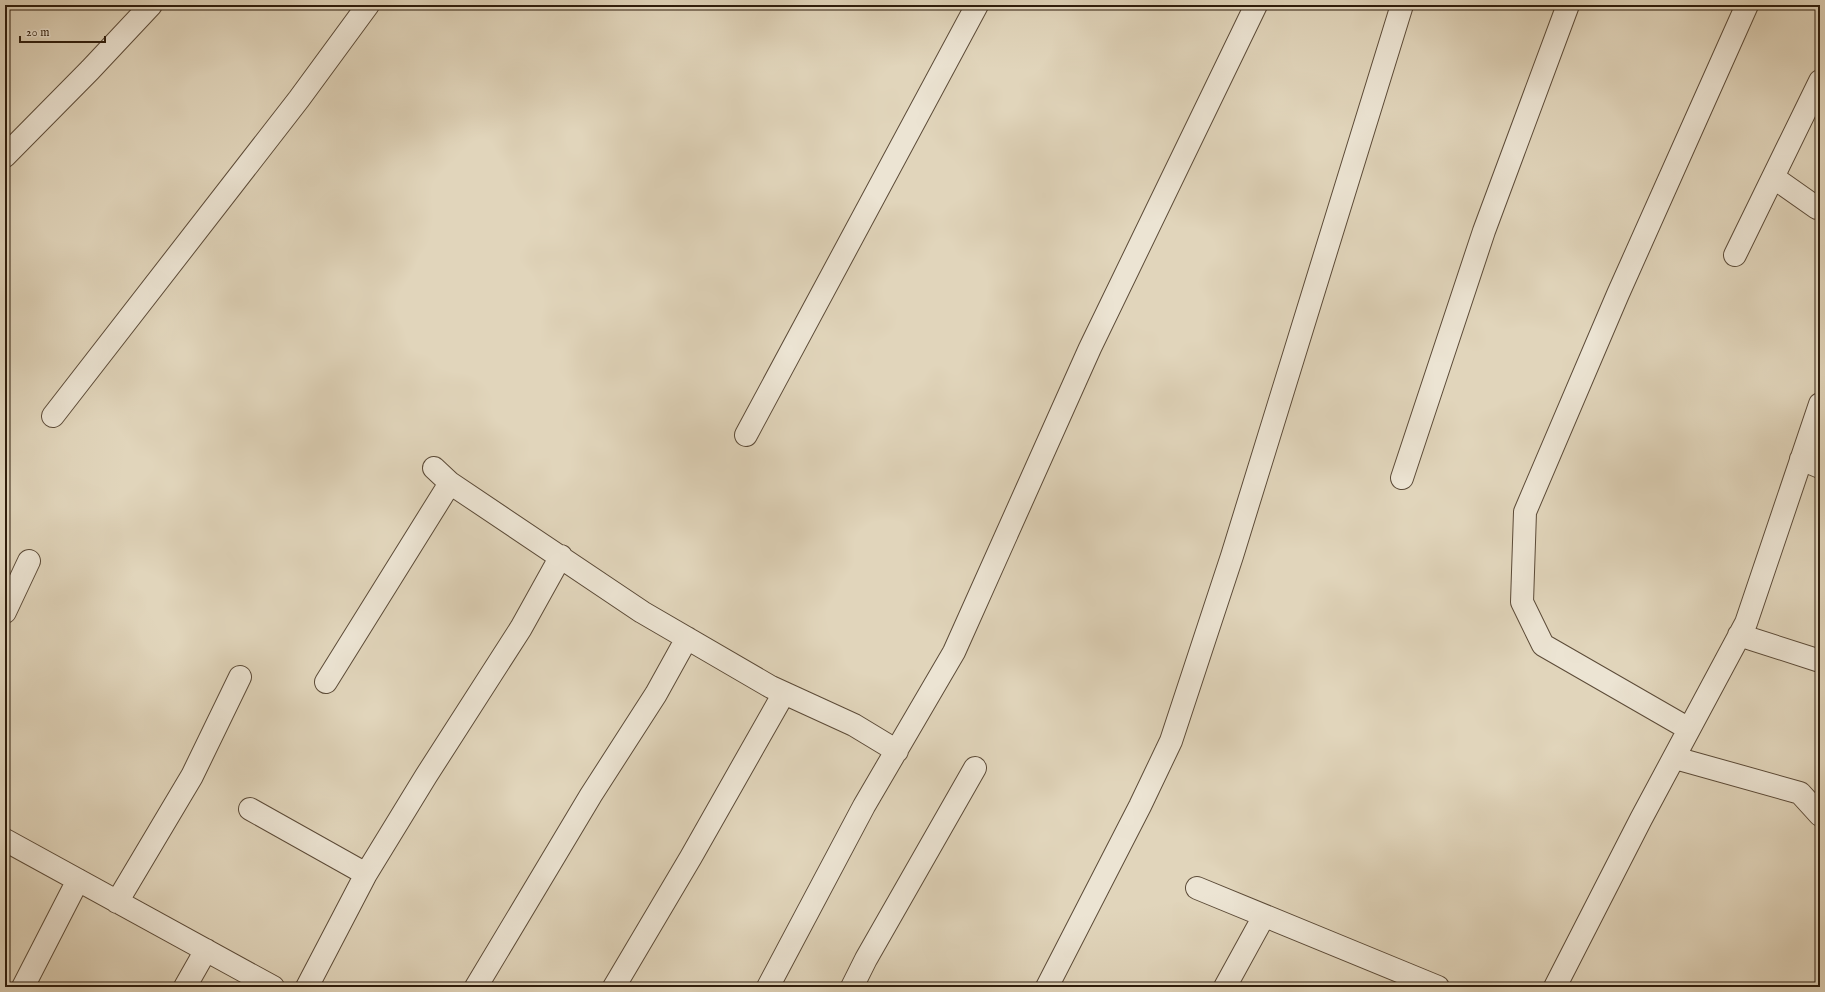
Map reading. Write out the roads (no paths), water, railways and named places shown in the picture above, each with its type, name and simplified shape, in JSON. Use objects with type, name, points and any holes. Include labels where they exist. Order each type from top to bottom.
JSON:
[{"type":"street","points":[[5,156],[90,70],[151,5]]},
{"type":"street","points":[[53,416],[299,98],[368,5]]},
{"type":"street","points":[[746,436],[977,5]]},
{"type":"street","points":[[768,987],[864,806],[954,652],[1090,348],[1256,5]]},
{"type":"street","points":[[1047,987],[1140,806],[1171,741],[1232,556],[1402,5]]},
{"type":"street","points":[[1402,478],[1484,232],[1568,5]]},
{"type":"street","points":[[1689,730],[1543,645],[1522,602],[1525,512],[1618,294],[1747,5]]},
{"type":"street","points":[[1736,255],[1820,81]]},
{"type":"street","points":[[1773,177],[1817,208],[1820,208]]},
{"type":"street","points":[[1562,985],[1637,826],[1746,623],[1810,463],[1820,404]]},
{"type":"street","points":[[434,468],[450,483],[561,556],[642,612],[784,693],[854,725],[897,751]]},
{"type":"street","points":[[326,682],[450,483]]},
{"type":"street","points":[[307,987],[366,874],[426,776],[521,628],[561,556]]},
{"type":"street","points":[[5,612],[29,561]]},
{"type":"street","points":[[1739,635],[1820,661]]},
{"type":"street","points":[[476,987],[591,795],[656,694],[687,638]]},
{"type":"street","points":[[117,902],[192,776],[240,677]]},
{"type":"street","points":[[614,987],[691,857],[784,693]]},
{"type":"street","points":[[1674,758],[1800,793],[1820,815]]},
{"type":"street","points":[[852,987],[870,952],[975,768]]},
{"type":"street","points":[[250,809],[366,874]]},
{"type":"street","points":[[5,840],[273,987]]},
{"type":"street","points":[[23,987],[78,880]]},
{"type":"street","points":[[1197,888],[1438,987]]},
{"type":"street","points":[[1225,987],[1264,916]]},
{"type":"street","points":[[185,987],[206,950]]}]
